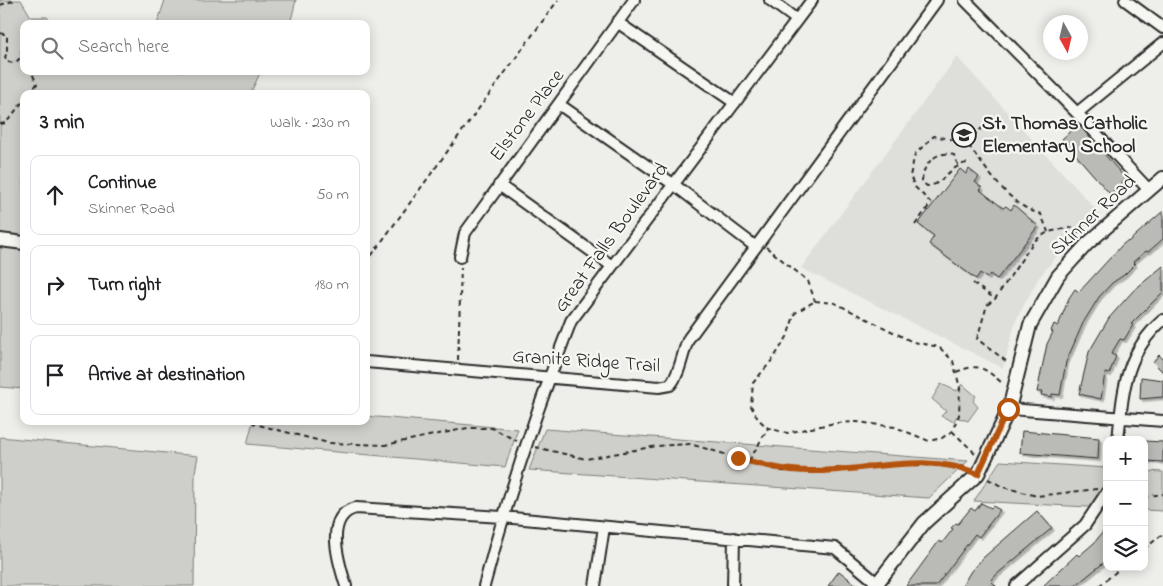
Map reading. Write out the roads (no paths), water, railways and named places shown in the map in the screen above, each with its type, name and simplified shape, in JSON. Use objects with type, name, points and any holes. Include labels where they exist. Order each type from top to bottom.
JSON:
[{"type":"street","name":"Elstone Place","points":[[460,257],[465,234],[498,185],[560,105],[634,0]]},
{"type":"street","points":[[770,0],[797,20]]},
{"type":"street","name":"Great Falls Boulevard","points":[[484,586],[502,517],[570,320],[812,0]]},
{"type":"street","name":"Granite Ridge Trail","points":[[370,362],[659,387],[670,385],[675,380],[682,352],[689,338],[937,0]]},
{"type":"street","points":[[965,0],[1077,113],[1149,190]]},
{"type":"street","points":[[1125,0],[1163,28]]},
{"type":"street","points":[[617,22],[735,102]]},
{"type":"street","points":[[1077,113],[1163,43]]},
{"type":"street","points":[[560,105],[758,244]]},
{"type":"street","name":"Skinner Road","points":[[876,585],[924,523],[978,474],[1008,409],[1027,332],[1051,286],[1079,251],[1163,178]]},
{"type":"street","points":[[498,185],[612,266]]},
{"type":"street","points":[[0,240],[20,242]]},
{"type":"street","points":[[1118,436],[1123,388],[1132,362],[1141,344],[1163,320]]},
{"type":"street","points":[[1008,409],[1163,421]]},
{"type":"street","points":[[1016,586],[1085,525],[1103,493]]},
{"type":"street","points":[[346,586],[338,562],[336,537],[340,517],[347,510],[356,508],[502,517],[835,548],[876,585]]},
{"type":"street","points":[[595,586],[604,526]]},
{"type":"street","points":[[732,586],[734,538]]},
{"type":"place","name":"St. Thomas Catholic Elementary School","points":[[964,135]]}]
